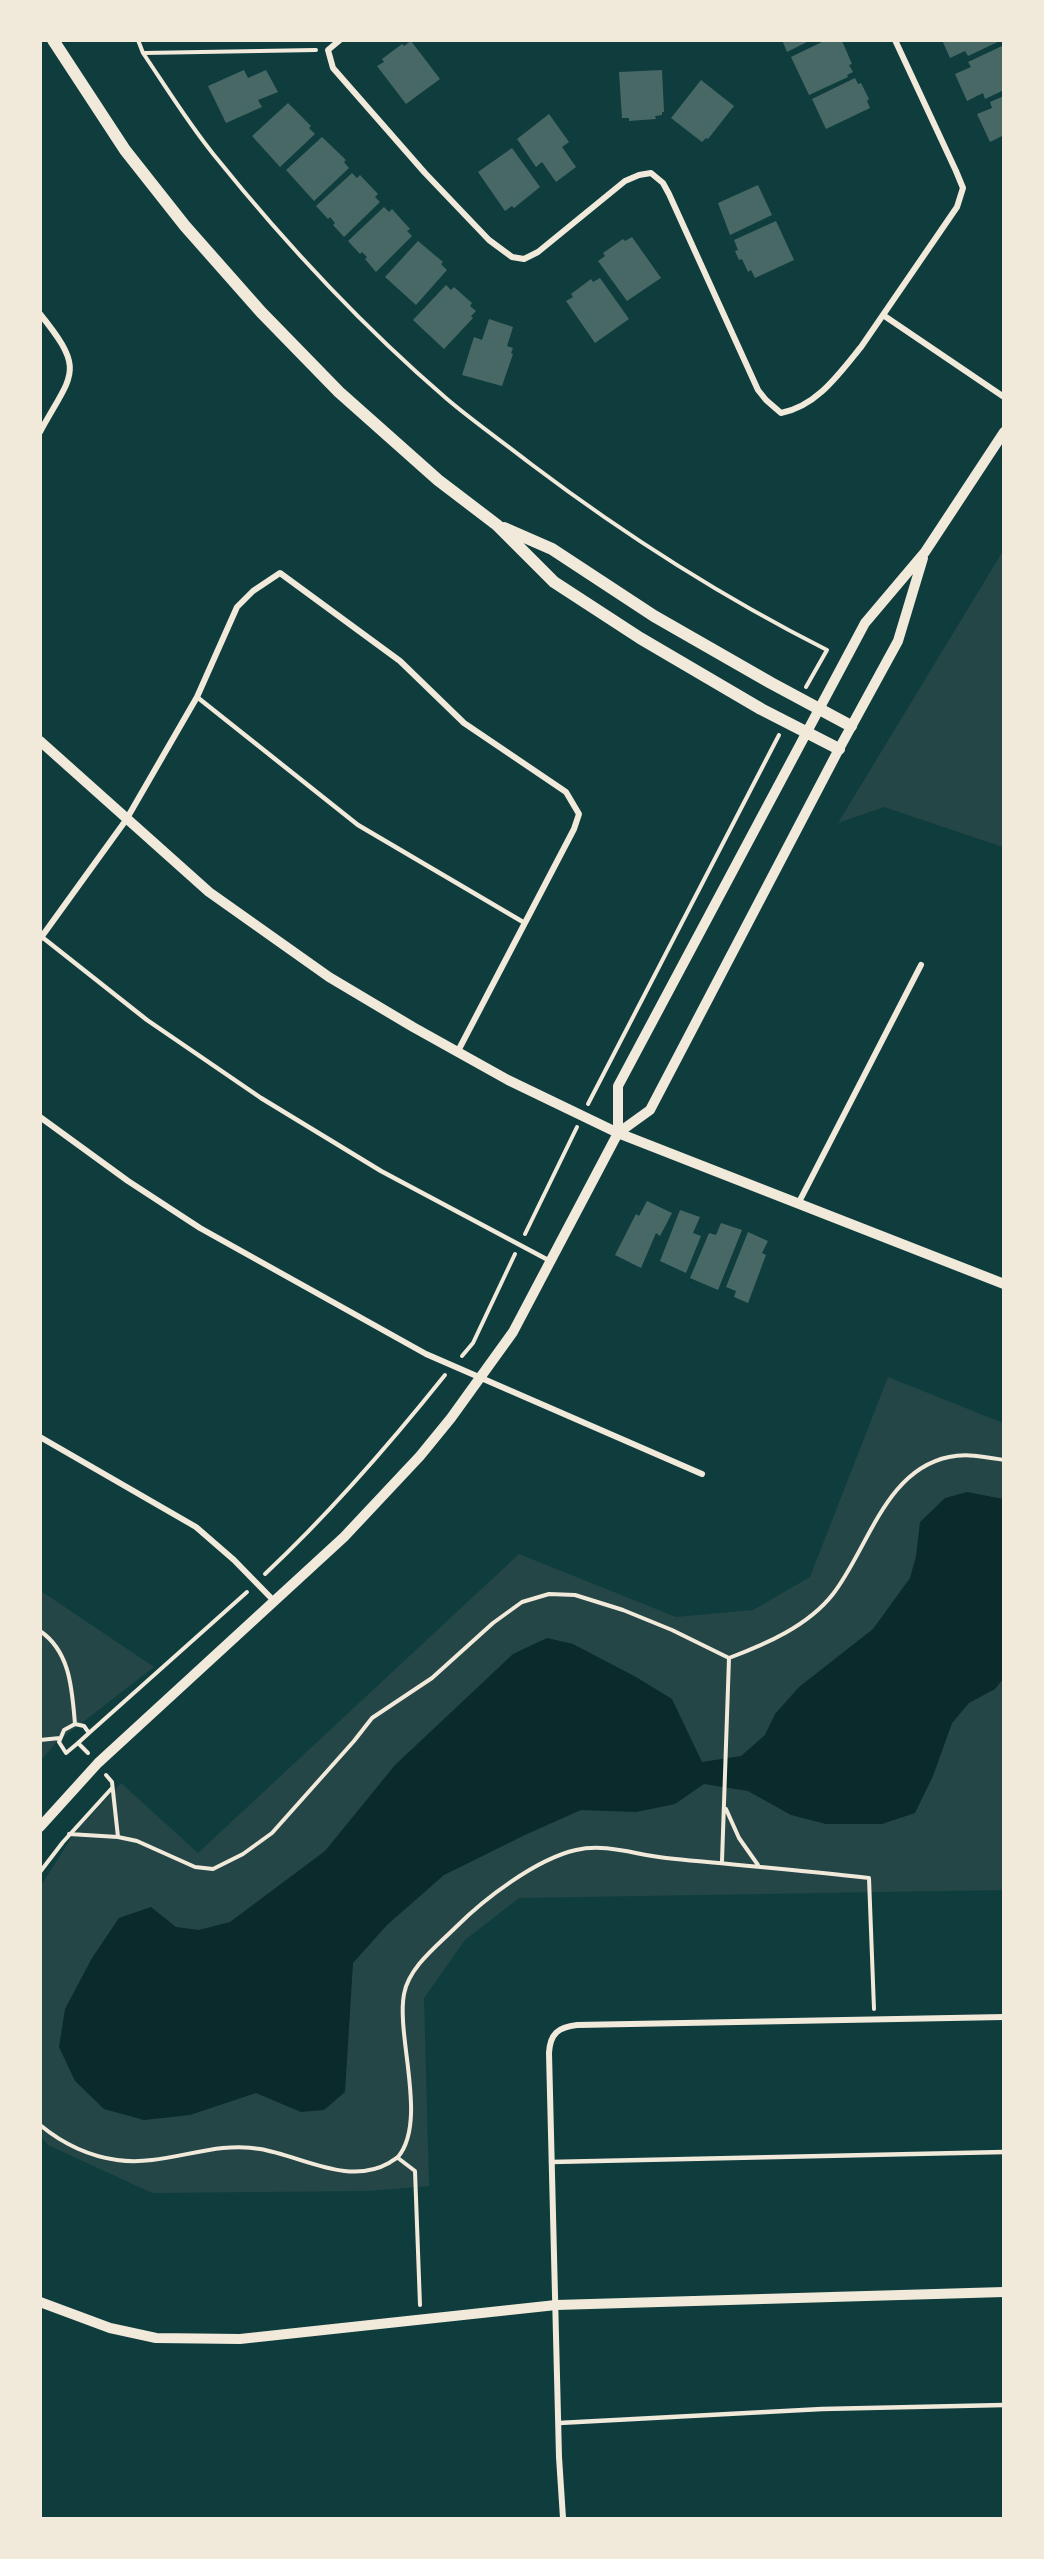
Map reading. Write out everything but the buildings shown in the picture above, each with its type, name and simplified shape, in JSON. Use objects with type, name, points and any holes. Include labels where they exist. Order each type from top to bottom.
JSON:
[{"type":"main road","points":[[53,40],[125,150],[185,226],[261,312],[339,392],[438,480],[497,525],[554,582],[640,638],[761,709],[838,749]]},
{"type":"main road","points":[[497,525],[552,549],[654,616],[851,726]]},
{"type":"street","points":[[340,40],[328,50],[333,68],[425,173],[489,240],[512,257],[524,258],[538,252],[625,182],[639,175],[651,173],[663,183],[758,390],[781,413],[798,410],[820,393],[861,347],[957,207],[963,188],[896,40]]},
{"type":"street","points":[[40,314],[60,339],[70,360],[71,380],[40,432]]},
{"type":"street","points":[[883,315],[1004,397]]},
{"type":"street","points":[[618,1133],[618,1086],[865,623],[925,552],[1004,432]]},
{"type":"street","points":[[40,1827],[98,1763],[275,1603],[344,1537],[413,1464],[480,1379],[513,1332],[618,1133],[650,1110],[838,749],[898,641],[925,552]]},
{"type":"street","points":[[41,938],[126,820],[197,697],[237,607],[253,591],[280,573],[392,655],[464,723],[555,783],[574,802],[579,814],[574,829],[523,922],[458,1051]]},
{"type":"street","points":[[40,741],[209,892],[290,950],[383,1010],[508,1080],[618,1133],[797,1205],[1004,1284]]},
{"type":"street","points":[[797,1205],[921,965]]},
{"type":"street","points":[[40,1117],[128,1181],[200,1228],[426,1354],[702,1474]]},
{"type":"street","points":[[40,1437],[196,1527],[234,1560],[275,1603]]},
{"type":"street","points":[[563,2518],[549,2053],[550,2042],[556,2031],[565,2026],[577,2025],[1004,2017]]},
{"type":"street","points":[[40,2302],[110,2328],[156,2337],[240,2339],[556,2305],[1004,2292]]},
{"type":"lane","points":[[197,697],[358,825],[523,922]]},
{"type":"lane","points":[[41,938],[147,1020],[261,1098],[381,1171],[550,1261]]},
{"type":"lane","points":[[551,2162],[1004,2152]]},
{"type":"lane","points":[[559,2423],[822,2409],[1004,2405]]},
{"type":"path","points":[[138,40],[143,53],[213,154],[264,215],[353,310],[447,399],[612,524],[682,570],[827,650]]},
{"type":"path","points":[[143,53],[328,50]]},
{"type":"path","points":[[69,1834],[118,1837],[137,1841],[195,1867],[213,1869],[243,1854],[272,1833],[372,1718],[432,1678],[493,1623],[522,1602],[549,1594],[575,1594],[672,1630],[729,1658],[764,1645],[791,1629],[832,1596],[900,1485],[924,1467],[948,1457],[975,1456],[1004,1460]]},
{"type":"path","points":[[40,1631],[58,1649],[68,1669],[75,1724]]},
{"type":"path","points":[[722,1862],[728,1742],[729,1658]]},
{"type":"path","points":[[75,1724],[84,1726],[89,1733],[66,1753],[61,1748],[60,1738],[64,1730],[75,1724]]},
{"type":"path","points":[[40,1740],[60,1738]]},
{"type":"path","points":[[78,1743],[98,1763],[112,1782],[118,1837]]},
{"type":"path","points":[[40,1872],[69,1834],[112,1788]]},
{"type":"path","points":[[725,1806],[739,1838],[759,1866]]},
{"type":"path","points":[[40,2124],[56,2138],[82,2151],[117,2160],[146,2161],[207,2149],[237,2146],[263,2149],[357,2173],[375,2170],[398,2158],[407,2138],[411,2112],[403,2011],[404,1992],[412,1975],[424,1958],[471,1912],[514,1880],[574,1850],[597,1847],[666,1858],[869,1878],[874,2019]]},
{"type":"path","points":[[398,2158],[415,2171],[420,2320]]},
{"type":"shaded area","points":[[1003,551],[1003,847],[884,807],[838,823]]},
{"type":"shaded area","points":[[888,1377],[1003,1423],[1003,1890],[519,1898],[465,1940],[424,1998],[429,2186],[367,2191],[152,2193],[48,2145],[40,2136],[40,1887],[75,1832],[121,1783],[198,1853],[519,1554],[676,1617],[753,1610],[810,1577]]},
{"type":"shaded area","points":[[967,1492],[1003,1499],[1003,1679],[995,1689],[969,1703],[952,1723],[933,1776],[915,1813],[882,1824],[826,1824],[791,1815],[748,1791],[704,1784],[675,1804],[636,1812],[581,1810],[444,1875],[387,1925],[353,1963],[345,2092],[324,2110],[301,2112],[256,2093],[190,2115],[144,2120],[104,2109],[75,2081],[59,2047],[65,2009],[92,1958],[119,1918],[151,1907],[176,1927],[199,1930],[230,1922],[325,1851],[395,1765],[513,1654],[547,1638],[573,1644],[672,1699],[702,1762],[741,1756],[765,1735],[775,1714],[799,1687],[873,1629],[910,1578],[916,1556],[920,1522],[945,1498]]},
{"type":"shaded area","points":[[41,1591],[154,1667],[56,1743],[41,1760]]}]
